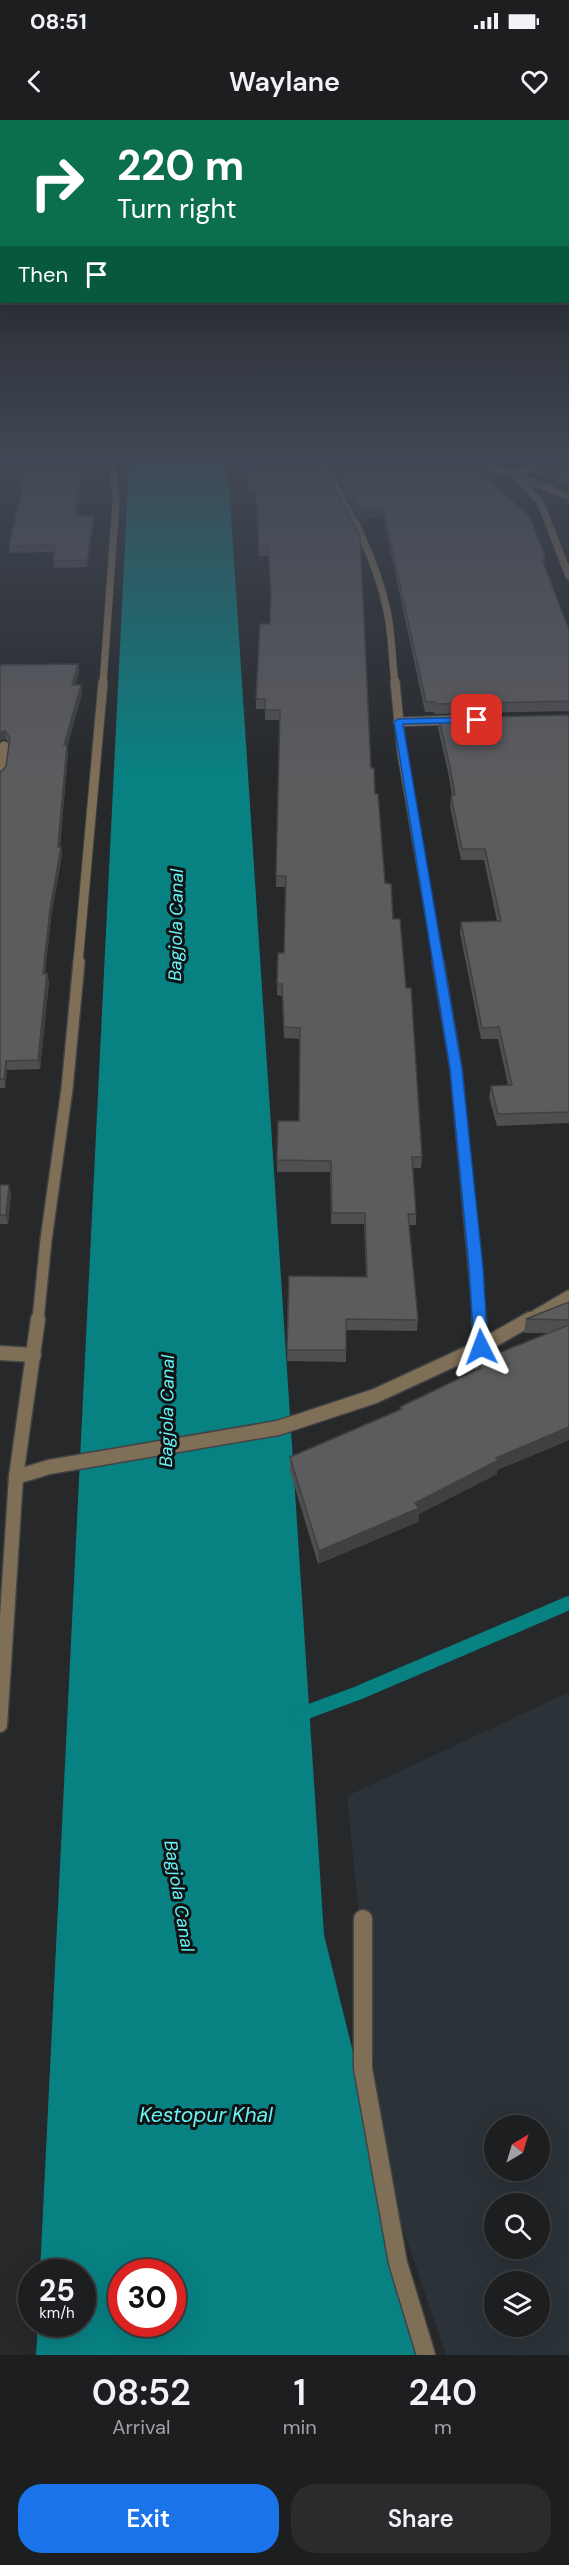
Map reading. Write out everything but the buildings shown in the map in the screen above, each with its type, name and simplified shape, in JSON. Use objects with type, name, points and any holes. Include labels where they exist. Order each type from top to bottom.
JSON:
[{"type":"street","points":[[0,1725],[16,1477],[34,1355],[46,1240],[67,1089],[112,568]]},
{"type":"street","points":[[374,568],[387,611],[398,722],[456,1069],[476,1268],[481,1347]]},
{"type":"street","points":[[398,722],[466,720]]},
{"type":"street","points":[[0,773],[4,746]]},
{"type":"street","points":[[16,1477],[49,1467],[278,1428],[375,1396],[481,1347],[569,1296]]},
{"type":"street","points":[[0,1353],[34,1355]]},
{"type":"street","points":[[363,1919],[363,2068],[398,2263],[426,2355]]},
{"type":"shaded area","points":[[569,1692],[569,2355],[446,2355],[385,2176],[347,1796]]},
{"type":"water","name":"Kestopur Khal","points":[[124,568],[235,568],[324,1935],[428,2355],[36,2355],[37,2337],[96,2337],[96,2259],[41,2259]]},
{"type":"waterway","points":[[296,1716],[358,1693],[569,1603]]},
{"type":"route","points":[[477,720],[398,722],[456,1069],[476,1268],[481,1347]]},
{"type":"water label","name":"Bagjola Canal","points":[[176,925]]},
{"type":"water label","name":"Bagjola Canal","points":[[167,1411]]},
{"type":"water label","name":"Bagjola Canal","points":[[179,1896]]}]
